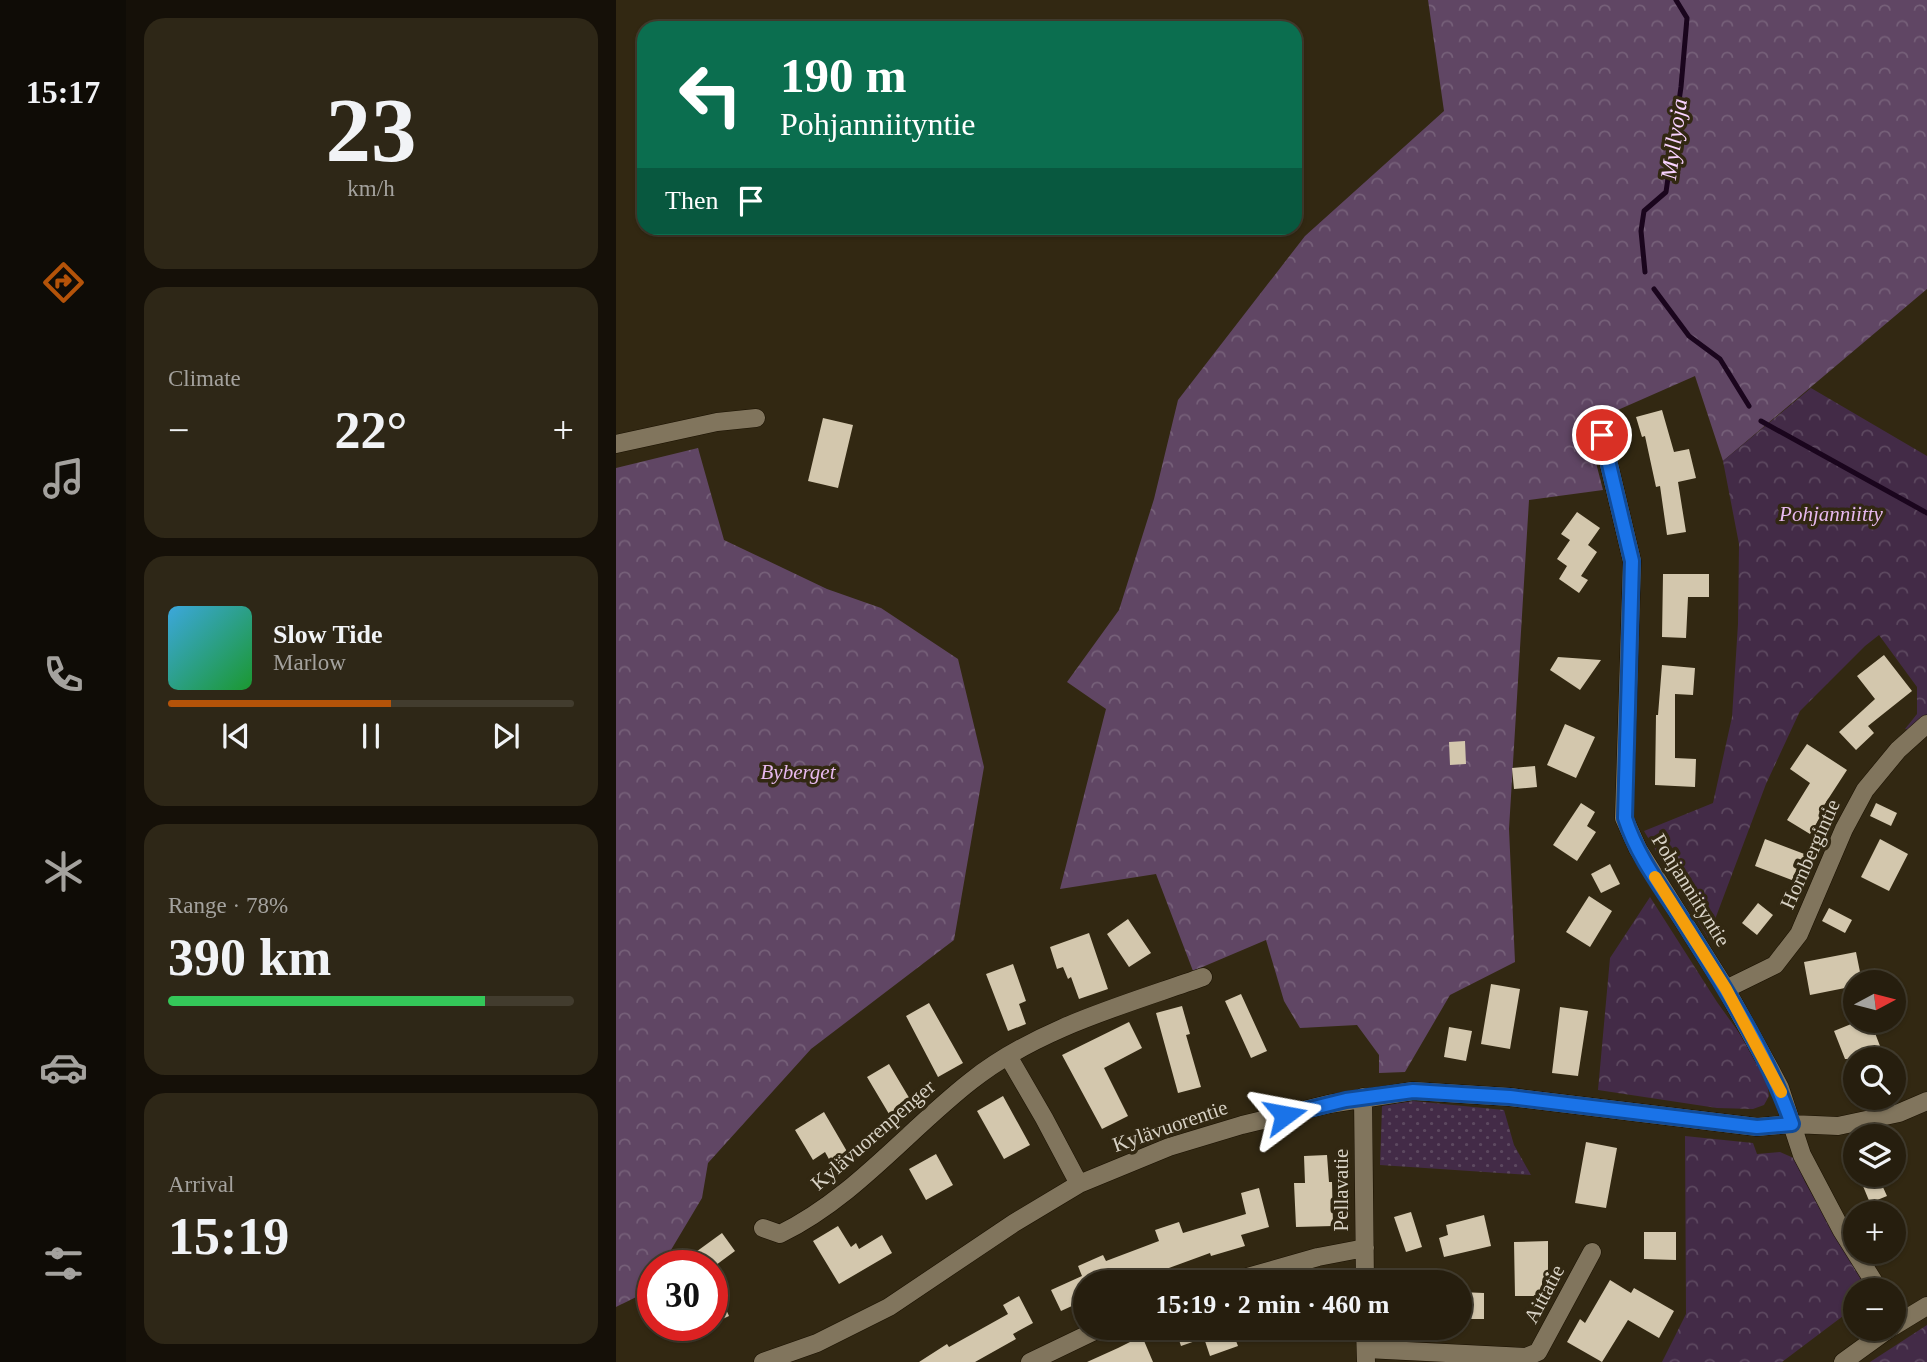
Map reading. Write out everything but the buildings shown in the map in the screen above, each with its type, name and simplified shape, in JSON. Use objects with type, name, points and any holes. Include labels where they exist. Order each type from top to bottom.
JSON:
[{"type":"street","points":[[616,444],[717,422],[756,418]]},
{"type":"street","name":"Pohjanniityntie","points":[[1602,435],[1632,561],[1625,818],[1637,849],[1726,989],[1780,1088],[1801,1155],[1842,1231],[1871,1278]]},
{"type":"street","name":"Hornbergintie","points":[[1726,989],[1775,965],[1799,934],[1844,829],[1865,790],[1898,750],[1927,724]]},
{"type":"street","name":"Kylävuorenpenger","points":[[763,1228],[780,1234],[827,1206],[972,1080],[1008,1056],[1061,1028],[1203,977]]},
{"type":"street","points":[[1008,1056],[1079,1184]]},
{"type":"street","name":"Kylävuorentie","points":[[763,1362],[817,1343],[889,1307],[1014,1223],[1079,1184],[1169,1147],[1242,1125],[1363,1097],[1413,1091],[1510,1097],[1757,1127],[1792,1124],[1838,1126],[1899,1113],[1927,1101]]},
{"type":"street","name":"Pellavatie","points":[[1363,1097],[1365,1270]]},
{"type":"street","points":[[1272,1270],[1364,1248]]},
{"type":"street","name":"Aittatie","points":[[1366,1356],[1526,1357],[1538,1352],[1592,1252]]},
{"type":"street","points":[[1906,1316],[1927,1306]]},
{"type":"street","points":[[1030,1362],[1076,1340]]},
{"type":"street","points":[[1843,1362],[1870,1341]]},
{"type":"green space","points":[[1428,0],[1927,0],[1927,289],[1723,461],[1695,376],[1586,424],[1603,490],[1529,500],[1509,829],[1515,962],[1450,995],[1405,1072],[1379,1073],[1379,1055],[1357,1025],[1300,1028],[1284,1001],[1266,940],[1193,971],[1156,874],[1060,889],[1106,709],[1067,682],[1119,610],[1154,499],[1178,400],[1305,236],[1444,111]]},
{"type":"green space","name":"Pohjanniitty","points":[[1811,388],[1927,456],[1927,733],[1905,729],[1917,714],[1917,687],[1879,635],[1800,711],[1766,784],[1708,938],[1644,831],[1713,803],[1732,717],[1738,624],[1739,544],[1723,461]]},
{"type":"green space","name":"Byberget","points":[[698,448],[724,540],[827,589],[881,608],[958,659],[984,767],[954,940],[811,1049],[708,1163],[702,1198],[671,1250],[637,1250],[637,1296],[616,1307],[616,468]]},
{"type":"green space","points":[[1650,897],[1717,1002],[1765,1069],[1769,1096],[1764,1105],[1753,1109],[1717,1108],[1598,1090],[1610,958]]},
{"type":"green space","points":[[1413,1101],[1504,1110],[1514,1145],[1531,1175],[1380,1165],[1382,1106]]},
{"type":"green space","points":[[1685,1136],[1753,1143],[1757,1154],[1780,1152],[1796,1159],[1805,1182],[1843,1248],[1843,1264],[1852,1264],[1860,1278],[1843,1278],[1843,1316],[1782,1362],[1662,1362],[1686,1314]]},
{"type":"green space","points":[[1927,1325],[1927,1362],[1870,1362],[1906,1341]]},
{"type":"waterway","name":"Myllyoja","points":[[1645,272],[1641,231],[1644,211],[1666,192],[1681,87],[1687,18],[1676,0]]},
{"type":"waterway","name":"Myllyoja","points":[[1654,289],[1689,336],[1720,359],[1749,406]]},
{"type":"waterway","name":"Myllyoja","points":[[1761,421],[1927,513]]},
{"type":"slow traffic","points":[[1655,877],[1726,989],[1781,1092]]},
{"type":"route","points":[[1285,1115],[1346,1100],[1413,1091],[1510,1097],[1757,1127],[1792,1124],[1780,1088],[1726,989],[1629,833],[1625,818],[1632,561],[1602,435]]}]
